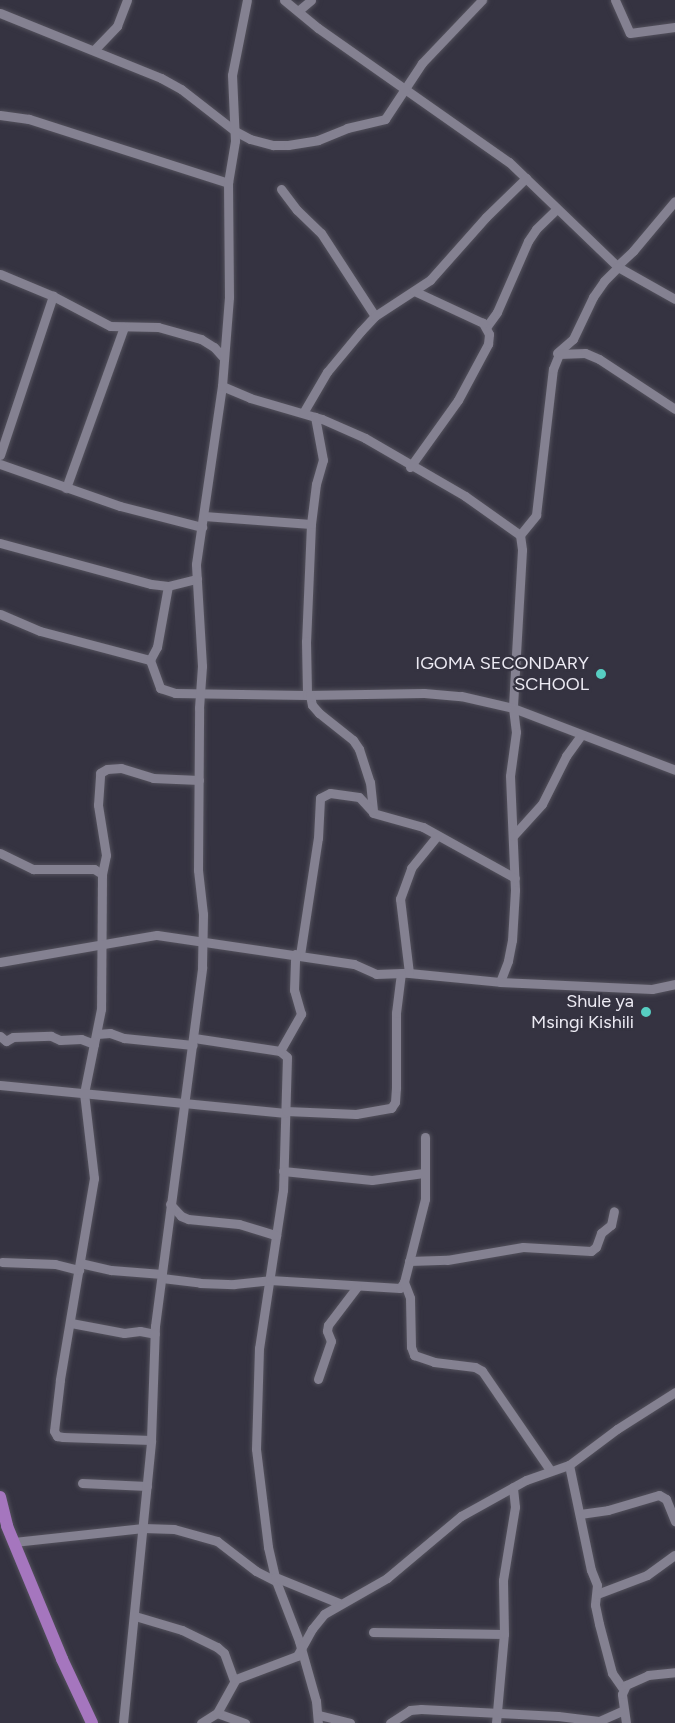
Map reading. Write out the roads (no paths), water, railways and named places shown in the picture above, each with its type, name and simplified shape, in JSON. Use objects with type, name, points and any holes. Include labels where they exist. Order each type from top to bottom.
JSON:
[{"type":"main road","points":[[0,1497],[4,1526],[14,1542],[62,1659],[92,1723]]},
{"type":"street","points":[[95,49],[117,26],[128,0]]},
{"type":"street","points":[[123,1723],[151,1440],[155,1334],[170,1204],[194,1042],[204,941],[198,870],[202,666],[196,579],[222,386],[229,297],[228,183],[235,131],[232,75],[247,0]]},
{"type":"street","points":[[284,0],[318,28],[490,148],[526,178],[617,266],[675,299]]},
{"type":"street","points":[[298,11],[311,0]]},
{"type":"street","points":[[0,13],[95,49],[182,89],[235,131],[250,139],[273,145],[318,140],[347,128],[382,121],[389,115],[422,63],[482,0]]},
{"type":"street","points":[[615,0],[630,33],[675,27]]},
{"type":"street","points":[[0,115],[29,119],[228,183]]},
{"type":"street","points":[[303,413],[341,352],[375,316],[430,280],[486,217],[526,178]]},
{"type":"street","points":[[281,189],[297,210],[321,233],[375,316]]},
{"type":"street","points":[[500,982],[508,961],[512,940],[514,878],[510,776],[516,732],[513,708],[522,550],[520,535],[536,515],[556,356],[558,351],[573,339],[593,297],[604,281],[675,201]]},
{"type":"street","points":[[410,467],[458,400],[488,345],[487,326],[497,312],[528,241],[536,229],[557,209]]},
{"type":"street","points":[[0,274],[53,296],[110,326],[173,330],[208,342],[223,357]]},
{"type":"street","points":[[414,291],[487,326]]},
{"type":"street","points":[[0,455],[53,296]]},
{"type":"street","points":[[66,488],[124,327]]},
{"type":"street","points":[[556,356],[561,353],[585,353],[599,359],[675,409]]},
{"type":"street","points":[[222,386],[250,398],[315,417],[365,438],[410,467],[465,496],[520,535]]},
{"type":"street","points":[[315,417],[323,460],[311,524],[306,641],[309,695],[312,705],[319,713],[353,740],[359,749],[370,782],[372,810]]},
{"type":"street","points":[[0,464],[120,506],[202,527]]},
{"type":"street","points":[[204,516],[311,524]]},
{"type":"street","points":[[0,543],[128,578],[168,586],[196,579]]},
{"type":"street","points":[[168,586],[157,647],[150,660],[156,681],[163,690],[201,694],[444,693],[513,708],[675,770]]},
{"type":"street","points":[[0,614],[40,631],[150,660]]},
{"type":"street","points":[[513,836],[542,804],[566,756],[581,735]]},
{"type":"street","points":[[151,1440],[90,1439],[55,1434],[60,1380],[94,1178],[84,1093],[101,1009],[102,874],[106,855],[98,805],[100,773],[107,769],[122,768],[153,778],[199,780]]},
{"type":"street","points":[[280,1051],[301,1014],[294,990],[297,954],[318,838],[320,798],[330,793],[359,797],[372,810],[385,817],[414,823],[514,878]]},
{"type":"street","points":[[0,1085],[286,1112],[356,1114],[391,1108],[395,1102],[396,1088],[396,1013],[405,973],[400,899],[411,868],[437,836]]},
{"type":"street","points":[[0,853],[33,869],[94,869],[102,874]]},
{"type":"street","points":[[102,930],[122,940]]},
{"type":"street","points":[[0,962],[157,934],[354,964],[376,974],[405,973],[500,982],[652,989],[675,984]]},
{"type":"street","points":[[0,1036],[6,1041],[13,1037],[51,1035],[60,1040],[95,1039],[110,1033],[124,1038],[194,1042],[280,1051],[287,1057],[283,1171],[259,1348],[256,1449],[268,1547],[275,1579],[302,1651],[319,1719],[350,1723]]},
{"type":"street","points":[[425,1137],[424,1199],[404,1282],[410,1298],[411,1347],[414,1355],[434,1362],[475,1367],[482,1371],[550,1470]]},
{"type":"street","points":[[283,1171],[360,1179],[424,1173]]},
{"type":"street","points":[[170,1204],[181,1216],[188,1219],[239,1224],[276,1235]]},
{"type":"street","points":[[409,1261],[447,1260],[523,1247],[591,1251],[596,1247],[601,1233],[611,1225],[614,1211]]},
{"type":"street","points":[[2,1262],[55,1264],[234,1284],[270,1280],[394,1289],[404,1282]]},
{"type":"street","points":[[318,1379],[331,1341],[327,1331],[328,1325],[357,1287]]},
{"type":"street","points":[[71,1323],[124,1333],[140,1331],[155,1334]]},
{"type":"street","points":[[201,1723],[216,1713],[234,1680],[292,1659],[302,1651],[316,1623],[339,1604],[387,1578],[461,1516],[513,1487],[550,1470],[569,1465],[610,1433],[675,1392]]},
{"type":"street","points":[[569,1465],[597,1594],[595,1605],[599,1624],[612,1673],[623,1689],[626,1723]]},
{"type":"street","points":[[82,1483],[147,1486]]},
{"type":"street","points":[[496,1723],[504,1634],[503,1580],[515,1507],[513,1487]]},
{"type":"street","points":[[580,1514],[608,1510],[659,1495],[666,1499],[675,1521]]},
{"type":"street","points":[[14,1542],[143,1528],[174,1529],[217,1541],[256,1571],[339,1604]]},
{"type":"street","points":[[597,1594],[646,1575],[675,1555]]},
{"type":"street","points":[[135,1616],[182,1630],[217,1647],[224,1653],[234,1680]]},
{"type":"street","points":[[373,1632],[504,1634]]},
{"type":"street","points":[[623,1689],[633,1681],[648,1675],[675,1672]]},
{"type":"street","points":[[390,1723],[410,1710],[496,1713],[599,1721],[624,1710]]},
{"type":"street","points":[[216,1713],[245,1723]]},
{"type":"place","name":"IGOMA SECONDARY SCHOOL","points":[[601,674]]},
{"type":"place","name":"Shule ya Msingi Kishili","points":[[646,1012]]}]
